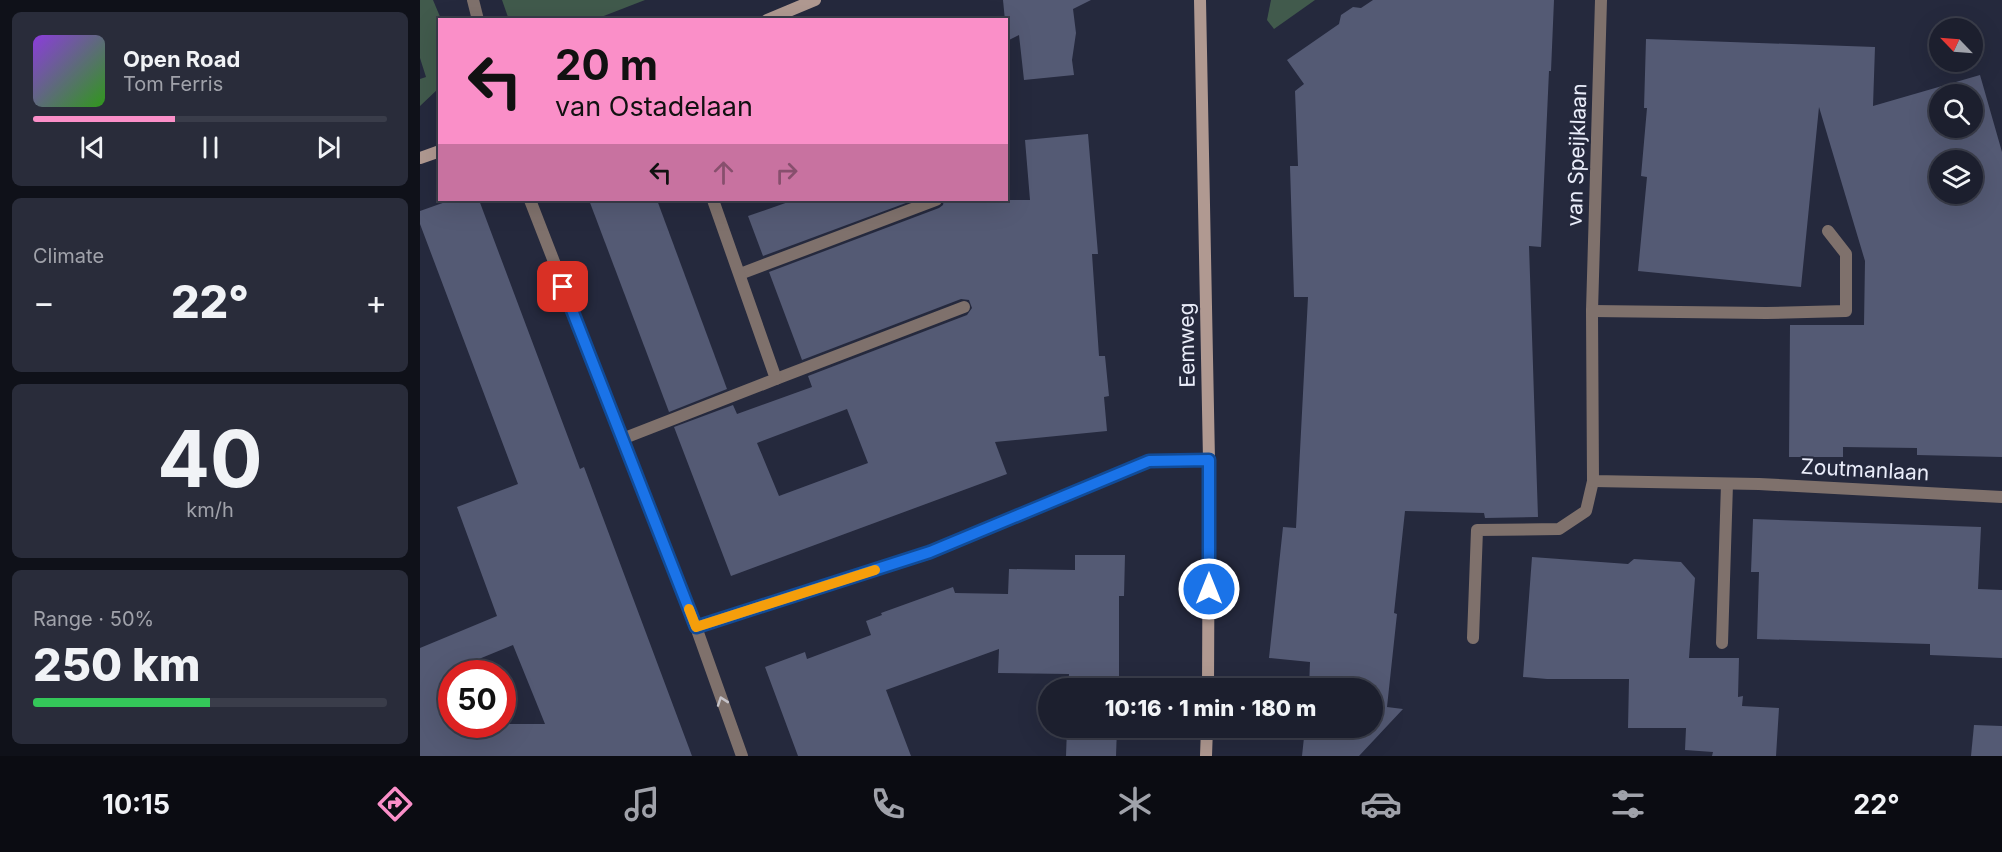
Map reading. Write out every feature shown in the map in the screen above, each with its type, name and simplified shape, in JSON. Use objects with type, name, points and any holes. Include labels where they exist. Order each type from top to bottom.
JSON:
[{"type":"main road","points":[[772,18],[815,0]]},
{"type":"main road","name":"Eemweg","points":[[1200,0],[1209,460],[1208,678]]},
{"type":"main road","points":[[420,158],[438,152]]},
{"type":"main road","points":[[1206,756],[1207,738]]},
{"type":"street","points":[[473,0],[478,18]]},
{"type":"street","name":"van Speijklaan","points":[[1473,638],[1477,530],[1559,529],[1586,511],[1593,481],[1592,312],[1601,0]]},
{"type":"street","points":[[530,201],[696,627],[742,756]]},
{"type":"street","points":[[713,201],[776,379]]},
{"type":"street","points":[[740,274],[933,201]]},
{"type":"street","points":[[1592,312],[1845,311],[1846,254],[1828,231]]},
{"type":"street","points":[[622,439],[964,307]]},
{"type":"street","points":[[696,627],[930,552],[1149,461],[1209,460]]},
{"type":"street","points":[[1593,481],[1727,484],[1722,643]]},
{"type":"street","name":"Zoutmanlaan","points":[[1727,484],[2002,497]]},
{"type":"green space","points":[[420,0],[433,0],[441,18],[438,18],[438,89],[420,106],[420,79],[426,77],[420,58]]},
{"type":"green space","points":[[502,0],[645,0],[599,18],[508,18]]},
{"type":"green space","points":[[1271,0],[1315,0],[1274,29],[1267,20]]},
{"type":"building","points":[[1003,0],[1091,0],[1073,9],[1076,33],[1072,60],[1074,75],[1024,80],[1019,35],[1008,40],[1008,18],[1005,18]]},
{"type":"building","points":[[1373,0],[1554,0],[1541,247],[1529,246],[1538,517],[1485,518],[1484,513],[1405,511],[1387,707],[1403,709],[1383,730],[1383,678],[1309,678],[1310,662],[1269,658],[1283,527],[1296,528],[1308,297],[1294,297],[1290,166],[1298,166],[1295,91],[1304,84],[1287,60],[1339,24],[1341,15],[1353,7],[1361,8]]},
{"type":"building","points":[[1646,39],[1875,47],[1873,106],[1929,90],[1929,138],[1983,138],[1983,86],[2002,152],[2002,457],[1917,455],[1917,448],[1843,447],[1843,457],[1789,457],[1790,325],[1864,325],[1865,261],[1819,107],[1801,287],[1638,271],[1647,177],[1641,176],[1647,108],[1644,108]]},
{"type":"building","points":[[1980,75],[1983,84],[1949,84]]},
{"type":"building","points":[[1088,134],[1098,254],[1092,254],[1099,356],[1105,356],[1109,396],[1104,397],[1107,431],[995,442],[1007,474],[731,576],[674,427],[733,405],[737,414],[812,387],[808,376],[967,315],[972,308],[969,300],[961,299],[802,360],[769,272],[939,208],[944,201],[1030,200],[1025,140]],"holes":[[[847,409],[868,463],[779,496],[757,443]]]},
{"type":"building","points":[[448,201],[479,201],[580,469],[584,467],[692,756],[420,756],[420,648],[497,616],[457,507],[518,484],[420,224],[420,211]]},
{"type":"building","points":[[589,201],[657,201],[727,389],[669,412]]},
{"type":"building","points":[[791,201],[911,201],[763,256],[748,216]]},
{"type":"building","points":[[1753,519],[1981,527],[1978,589],[2002,590],[2002,658],[1930,655],[1930,644],[1757,639],[1759,572],[1751,572]]},
{"type":"building","points":[[1075,555],[1125,555],[1124,596],[1119,596],[1119,678],[1069,678],[1069,674],[998,673],[999,649],[886,690],[911,756],[798,756],[765,667],[805,652],[807,659],[871,635],[866,621],[882,615],[881,613],[953,587],[955,593],[1008,594],[1009,569],[1075,570]]},
{"type":"building","points":[[1532,557],[1628,564],[1634,559],[1681,562],[1695,578],[1689,658],[1739,658],[1738,697],[1743,696],[1742,706],[1779,708],[1776,756],[1712,756],[1713,752],[1685,750],[1686,728],[1628,728],[1629,679],[1523,677]]},
{"type":"building","points":[[1974,725],[2002,726],[2002,756],[1971,756]]},
{"type":"building","points":[[1067,738],[1117,738],[1116,756],[1066,756]]},
{"type":"building","points":[[1304,738],[1376,738],[1359,756],[1302,756]]},
{"type":"slow traffic","points":[[689,609],[696,627],[875,570]]},
{"type":"route","points":[[563,287],[696,627],[930,552],[1149,461],[1209,460],[1209,589]]}]
